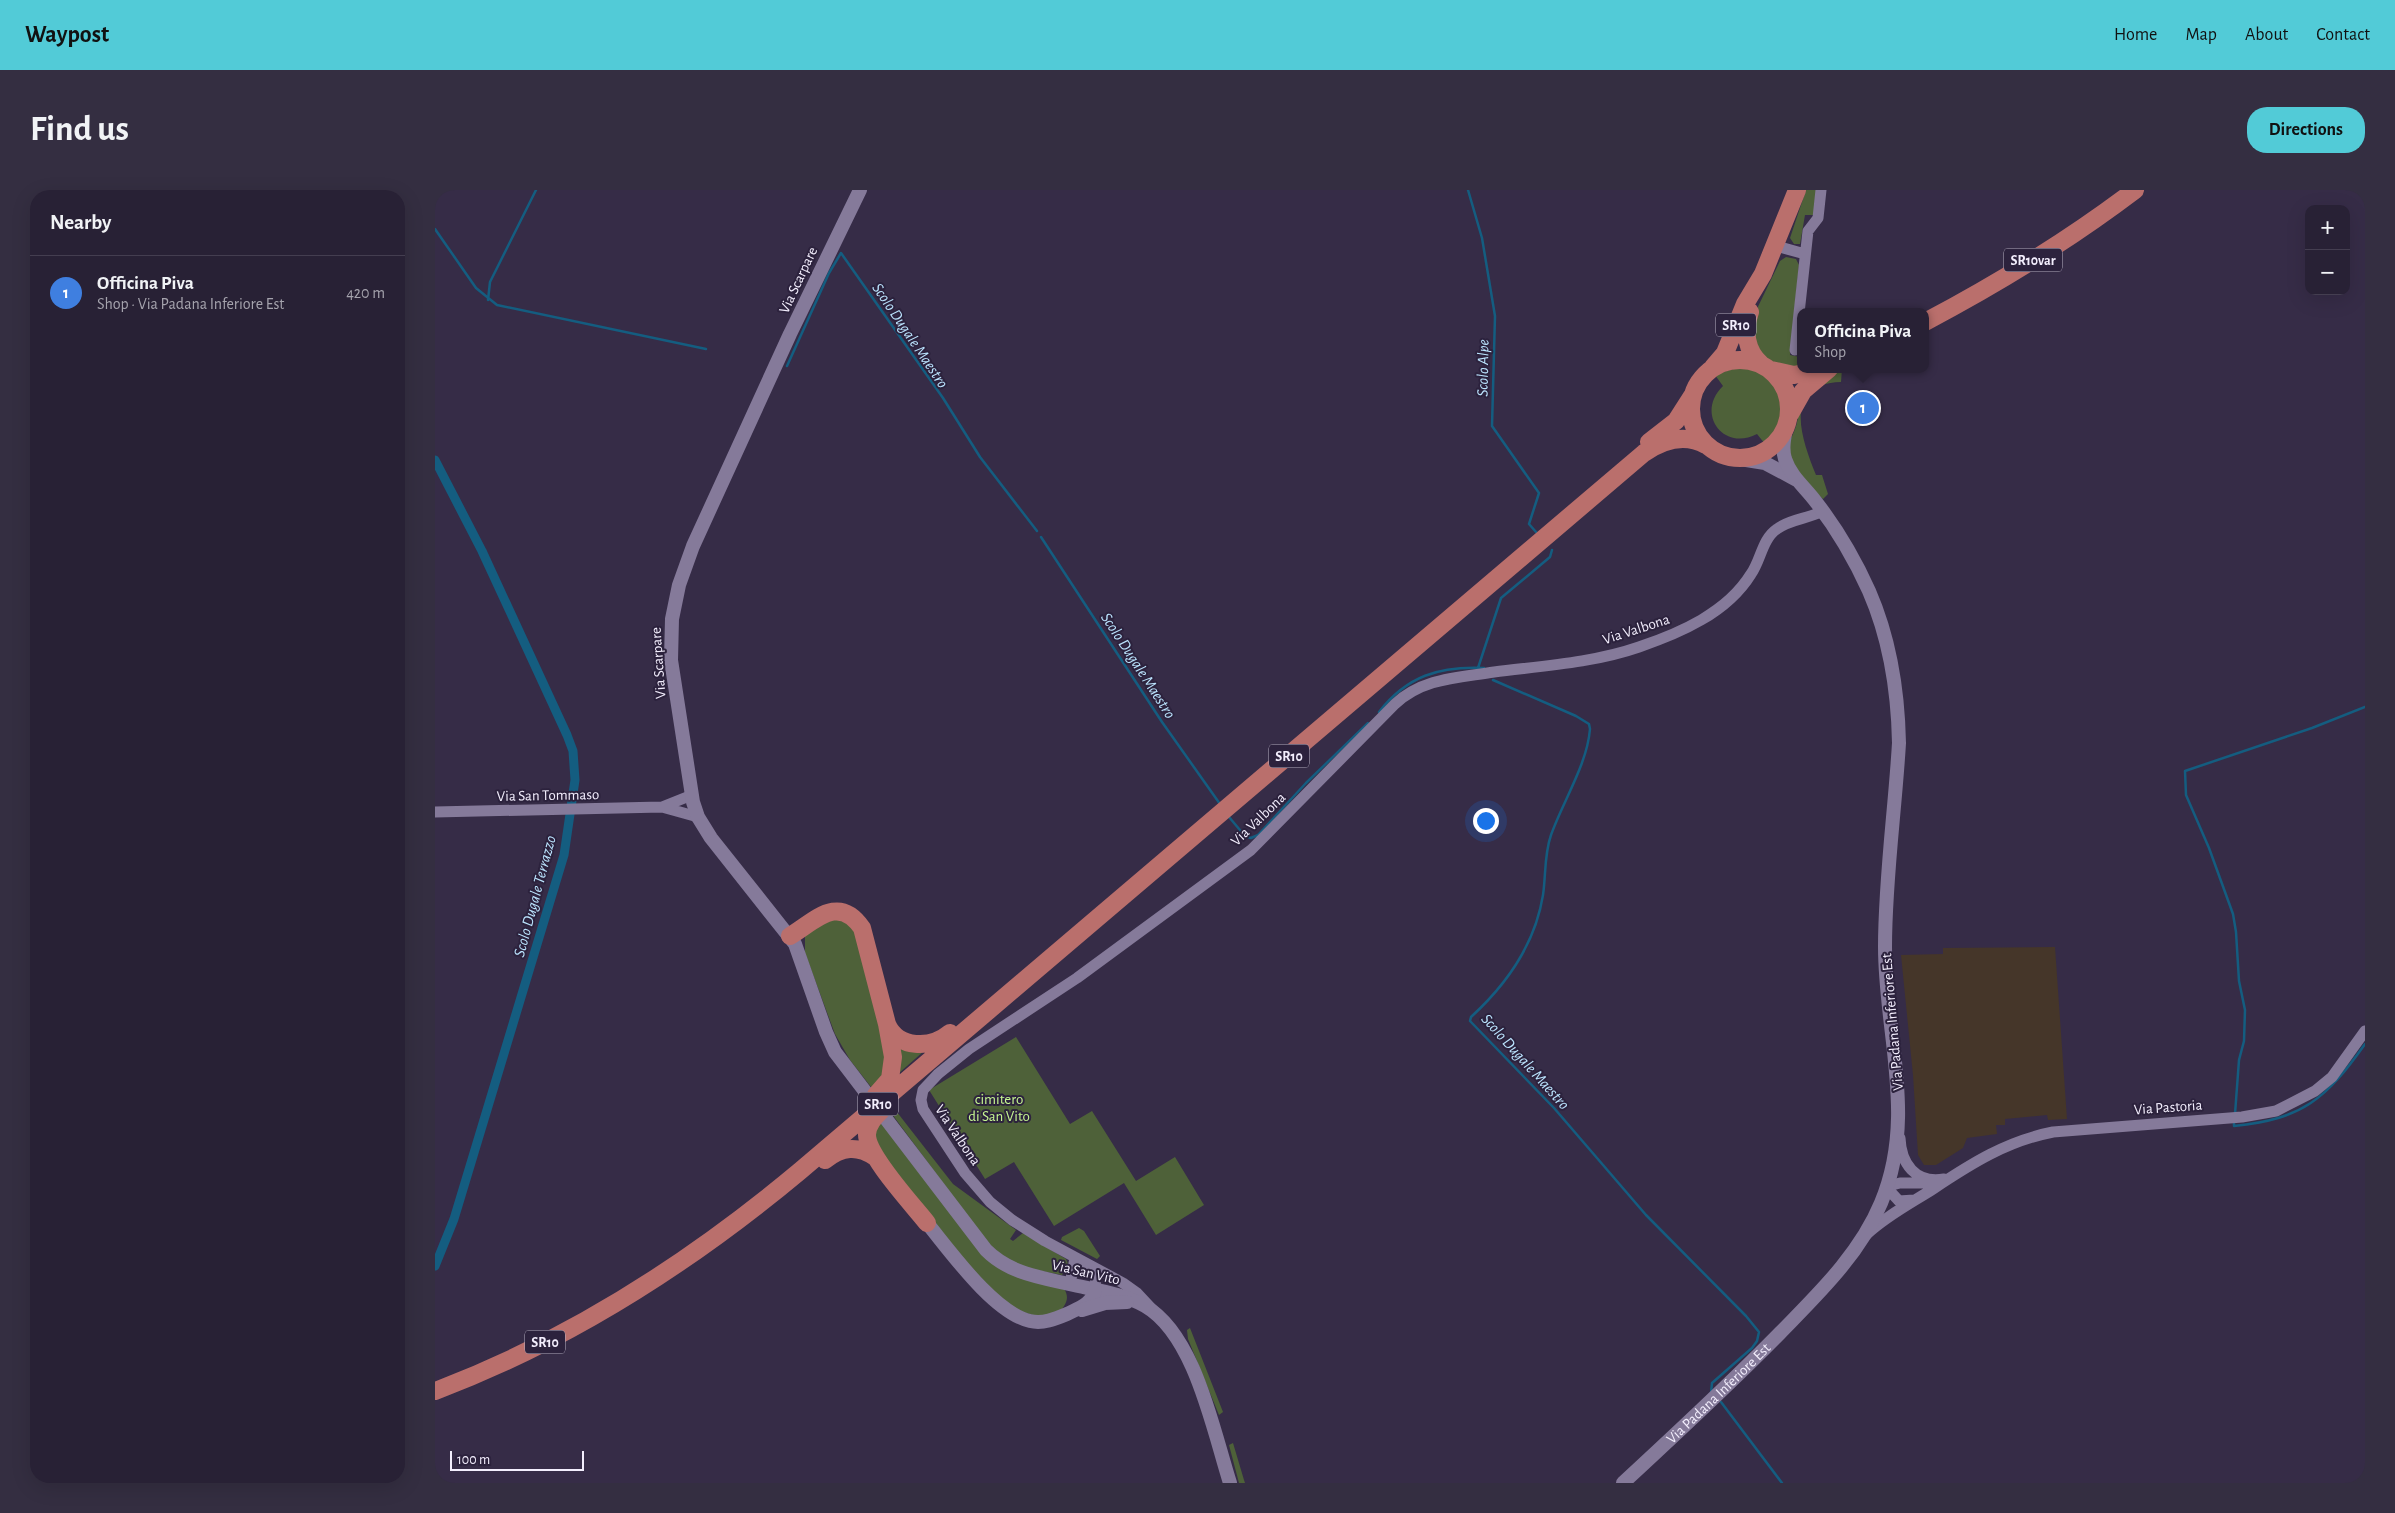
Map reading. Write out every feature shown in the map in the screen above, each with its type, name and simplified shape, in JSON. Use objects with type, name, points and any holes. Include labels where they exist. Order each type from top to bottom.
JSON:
[{"type":"main road","name":"SR10","points":[[1706,374],[1725,354],[1745,304],[1763,274],[1776,246],[1797,190]]},
{"type":"main road","name":"SR10var","points":[[1929,320],[2053,248],[2135,190]]},
{"type":"main road","name":"SR10","points":[[1763,274],[1759,291],[1747,319],[1746,331],[1749,347],[1766,367]]},
{"type":"main road","points":[[1804,373],[1794,375],[1747,360],[1732,360],[1718,365],[1706,374],[1694,392],[1691,406],[1692,420],[1697,434],[1706,445],[1722,455],[1740,459],[1754,457],[1767,451],[1778,442],[1803,391],[1824,373]]},
{"type":"main road","points":[[1766,367],[1786,390],[1788,422]]},
{"type":"main road","name":"SR10","points":[[1627,467],[1650,441],[1676,421],[1694,392]]},
{"type":"main road","name":"SR10","points":[[435,1392],[532,1348],[602,1310],[685,1258],[770,1196],[1572,516],[1627,467],[1650,449],[1667,441],[1688,439],[1706,445]]},
{"type":"main road","points":[[790,936],[811,920],[826,912],[841,912],[856,920],[866,938],[893,1057],[890,1079],[883,1088],[800,1171]]},
{"type":"main road","points":[[887,1024],[895,1036],[906,1042],[919,1045],[931,1044],[941,1040],[1007,995]]},
{"type":"main road","points":[[927,1224],[875,1157],[867,1138],[871,1120],[956,1038]]},
{"type":"main road","points":[[770,1196],[838,1151],[857,1149],[875,1157]]},
{"type":"street","name":"Via Scarpare","points":[[859,190],[790,334],[693,546],[679,584],[672,619],[671,650],[692,795],[698,817],[718,848],[790,936],[802,961],[830,1043],[866,1092]]},
{"type":"street","points":[[1799,308],[1809,228],[1819,216],[1821,190]]},
{"type":"street","points":[[1776,246],[1805,254]]},
{"type":"street","points":[[1795,350],[1797,331]]},
{"type":"street","name":"Via Padana Inferiore Est","points":[[1623,1483],[1725,1389],[1837,1272],[1860,1241],[1877,1212],[1894,1164],[1899,1129],[1899,1098],[1887,988],[1885,948],[1899,743],[1896,692],[1885,637],[1872,599],[1853,559],[1823,511],[1798,482],[1784,455],[1783,445],[1788,422]]},
{"type":"street","name":"Via Padana Inferiore Est","points":[[1740,459],[1765,463],[1798,482]]},
{"type":"street","name":"Via Valbona","points":[[1154,1312],[1131,1288],[1075,1258],[1012,1220],[980,1192],[923,1109],[922,1093],[931,1080],[989,1036],[1086,972],[1251,850],[1395,704],[1410,692],[1441,679],[1609,656],[1672,635],[1715,611],[1739,589],[1753,571],[1767,541],[1777,528],[1823,511]]},
{"type":"street","name":"Via San Tommaso","points":[[662,807],[692,795]]},
{"type":"street","name":"Via San Tommaso","points":[[435,812],[662,807],[698,817]]},
{"type":"street","name":"Via Pastoria","points":[[1860,1241],[1882,1222],[1947,1178],[1995,1150],[2031,1137],[2109,1126],[2242,1117],[2276,1111],[2309,1094],[2332,1076],[2365,1031]]},
{"type":"street","name":"Via San Vito","points":[[866,1092],[994,1258],[1017,1271],[1140,1303],[1154,1312],[1175,1334],[1190,1362],[1230,1483]]},
{"type":"street","points":[[1899,1129],[1901,1152],[1910,1169],[1924,1178],[1947,1178]]},
{"type":"street","name":"Via Pastoria","points":[[1887,1187],[1900,1183],[1930,1183],[1947,1178]]},
{"type":"street","points":[[1887,1187],[1899,1201],[1916,1199]]},
{"type":"street","points":[[927,1224],[979,1284],[1010,1312],[1027,1320],[1038,1322],[1105,1303],[1140,1303]]},
{"type":"street","points":[[1063,1316],[1073,1303],[1074,1293],[1070,1284],[1075,1258]]},
{"type":"street","points":[[1063,1316],[1086,1305],[1093,1297],[1096,1275],[1090,1265]]},
{"type":"shaded area","points":[[2055,947],[2067,1119],[2048,1120],[2047,1115],[2005,1119],[2005,1125],[1996,1125],[1997,1134],[1967,1138],[1963,1148],[1936,1165],[1924,1165],[1918,1155],[1913,1075],[1901,955],[1943,954],[1943,948]]},
{"type":"green space","points":[[1806,190],[1819,190],[1815,215],[1805,215],[1800,244],[1794,244],[1790,238]]},
{"type":"green space","points":[[1786,257],[1796,259],[1799,265],[1790,355],[1797,356],[1797,368],[1771,362],[1756,350],[1753,317],[1780,261]]},
{"type":"green space","points":[[1739,367],[1754,370],[1766,376],[1775,385],[1781,396],[1783,408],[1781,421],[1775,433],[1765,444],[1757,434],[1745,438],[1733,438],[1724,434],[1712,418],[1712,407],[1715,397],[1723,386],[1715,375]]},
{"type":"green space","points":[[1834,373],[1842,373],[1841,382],[1822,385],[1810,392],[1803,403],[1801,415],[1805,445],[1810,460],[1816,475],[1822,475],[1828,494],[1823,499],[1793,465],[1788,454],[1788,447],[1796,426],[1800,406],[1806,393],[1823,379]]},
{"type":"green space","points":[[831,917],[854,926],[889,1059],[875,1092],[850,1060],[835,1034],[805,953],[805,935]]},
{"type":"green space","name":"cimitero di San Vito","points":[[1016,1037],[1070,1124],[1092,1111],[1136,1181],[1175,1157],[1204,1205],[1156,1235],[1124,1183],[1054,1226],[1014,1162],[985,1179],[929,1090]]},
{"type":"green space","points":[[895,1040],[924,1051],[898,1074]]},
{"type":"green space","points":[[893,1107],[953,1184],[1016,1230],[1010,1239],[1013,1241],[1023,1233],[1066,1259],[1068,1264],[1062,1275],[1026,1268],[1009,1262],[986,1241],[889,1110]]},
{"type":"green space","points":[[878,1118],[981,1252],[1064,1289],[1067,1301],[1060,1311],[1039,1317],[1014,1309],[977,1276],[873,1146]]},
{"type":"green space","points":[[1079,1228],[1084,1231],[1100,1256],[1097,1259],[1061,1240],[1062,1237]]},
{"type":"green space","points":[[1190,1328],[1223,1412],[1219,1415],[1188,1339],[1187,1330]]},
{"type":"green space","points":[[1233,1443],[1245,1483],[1239,1483],[1229,1445]]},
{"type":"waterway","points":[[488,300],[490,282],[536,190]]},
{"type":"waterway","name":"Scolo Alpe","points":[[1468,190],[1482,238],[1495,316],[1492,426],[1539,493],[1529,524],[1536,532]]},
{"type":"waterway","name":"Scolo Dugale Maestro","points":[[435,229],[476,288],[497,305],[706,349]]},
{"type":"waterway","name":"Scolo Dugale Maestro","points":[[787,366],[829,273],[841,253],[943,398],[980,457],[1037,531]]},
{"type":"waterway","name":"Scolo Dugale Terrazzo","points":[[435,460],[482,551],[567,735],[573,751],[575,780],[564,855],[454,1219],[435,1266]]},
{"type":"waterway","name":"Scolo Dugale Maestro","points":[[1041,537],[1162,722],[1220,804]]},
{"type":"waterway","name":"Scolo Alpe","points":[[1478,668],[1501,598],[1550,557],[1552,550]]},
{"type":"waterway","name":"Scolo Dugale Maestro","points":[[1379,712],[1401,690],[1425,676],[1453,669],[1484,668]]},
{"type":"waterway","name":"Scolo Dugale Maestro","points":[[1493,680],[1576,716],[1589,724],[1590,729],[1580,769],[1549,842],[1543,895],[1533,931],[1518,962],[1496,991],[1471,1017],[1470,1021],[1554,1108],[1646,1215],[1746,1316],[1759,1332],[1757,1341],[1752,1348],[1712,1383],[1711,1393]]},
{"type":"waterway","points":[[2235,1114],[2239,1060],[2244,1041],[2245,1010],[2239,981],[2236,932],[2233,914],[2209,848],[2186,795],[2185,771],[2312,728],[2365,707]]},
{"type":"waterway","name":"Scolo Dugale Maestro","points":[[1229,817],[1245,836],[1251,838],[1258,835],[1306,783],[1368,723]]},
{"type":"waterway","points":[[2234,1121],[2234,1126],[2258,1123],[2278,1118],[2311,1103],[2338,1079],[2365,1044]]},
{"type":"waterway","name":"Scolo Dugale Maestro","points":[[1721,1402],[1782,1483]]},
{"type":"place","name":"Officina Piva","points":[[1863,408]]}]
